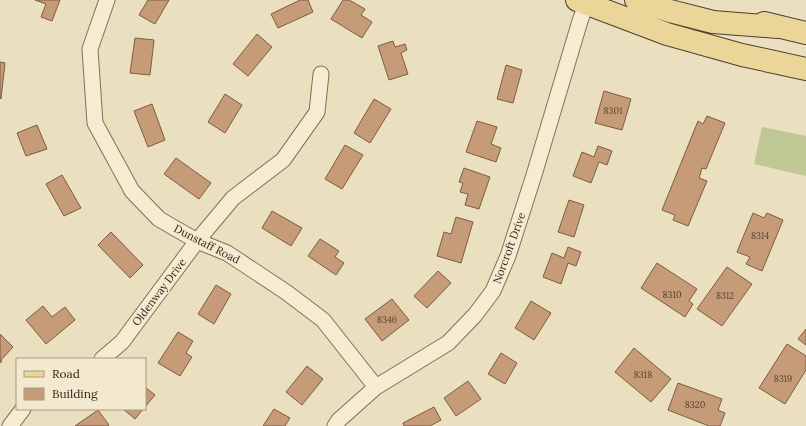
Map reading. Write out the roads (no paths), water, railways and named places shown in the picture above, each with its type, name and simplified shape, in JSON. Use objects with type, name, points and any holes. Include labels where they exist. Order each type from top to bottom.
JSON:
[{"type":"main road","points":[[636,0],[670,11],[714,22],[778,27]]},
{"type":"main road","points":[[682,0],[730,15],[806,33]]},
{"type":"main road","points":[[584,1],[667,34],[708,46],[806,69]]},
{"type":"street","name":"Dunstaff Road","points":[[107,0],[90,49],[95,123],[132,191],[159,219],[197,241],[227,253],[286,292],[323,320],[376,387]]},
{"type":"street","name":"Norcroft Drive","points":[[335,426],[339,420],[376,387],[448,343],[475,315],[493,291],[510,249],[584,1]]},
{"type":"street","name":"Oldenway Drive","points":[[103,358],[122,342],[197,241],[233,198],[283,160],[317,112],[322,74]]},
{"type":"street","points":[[10,426],[22,410]]}]
